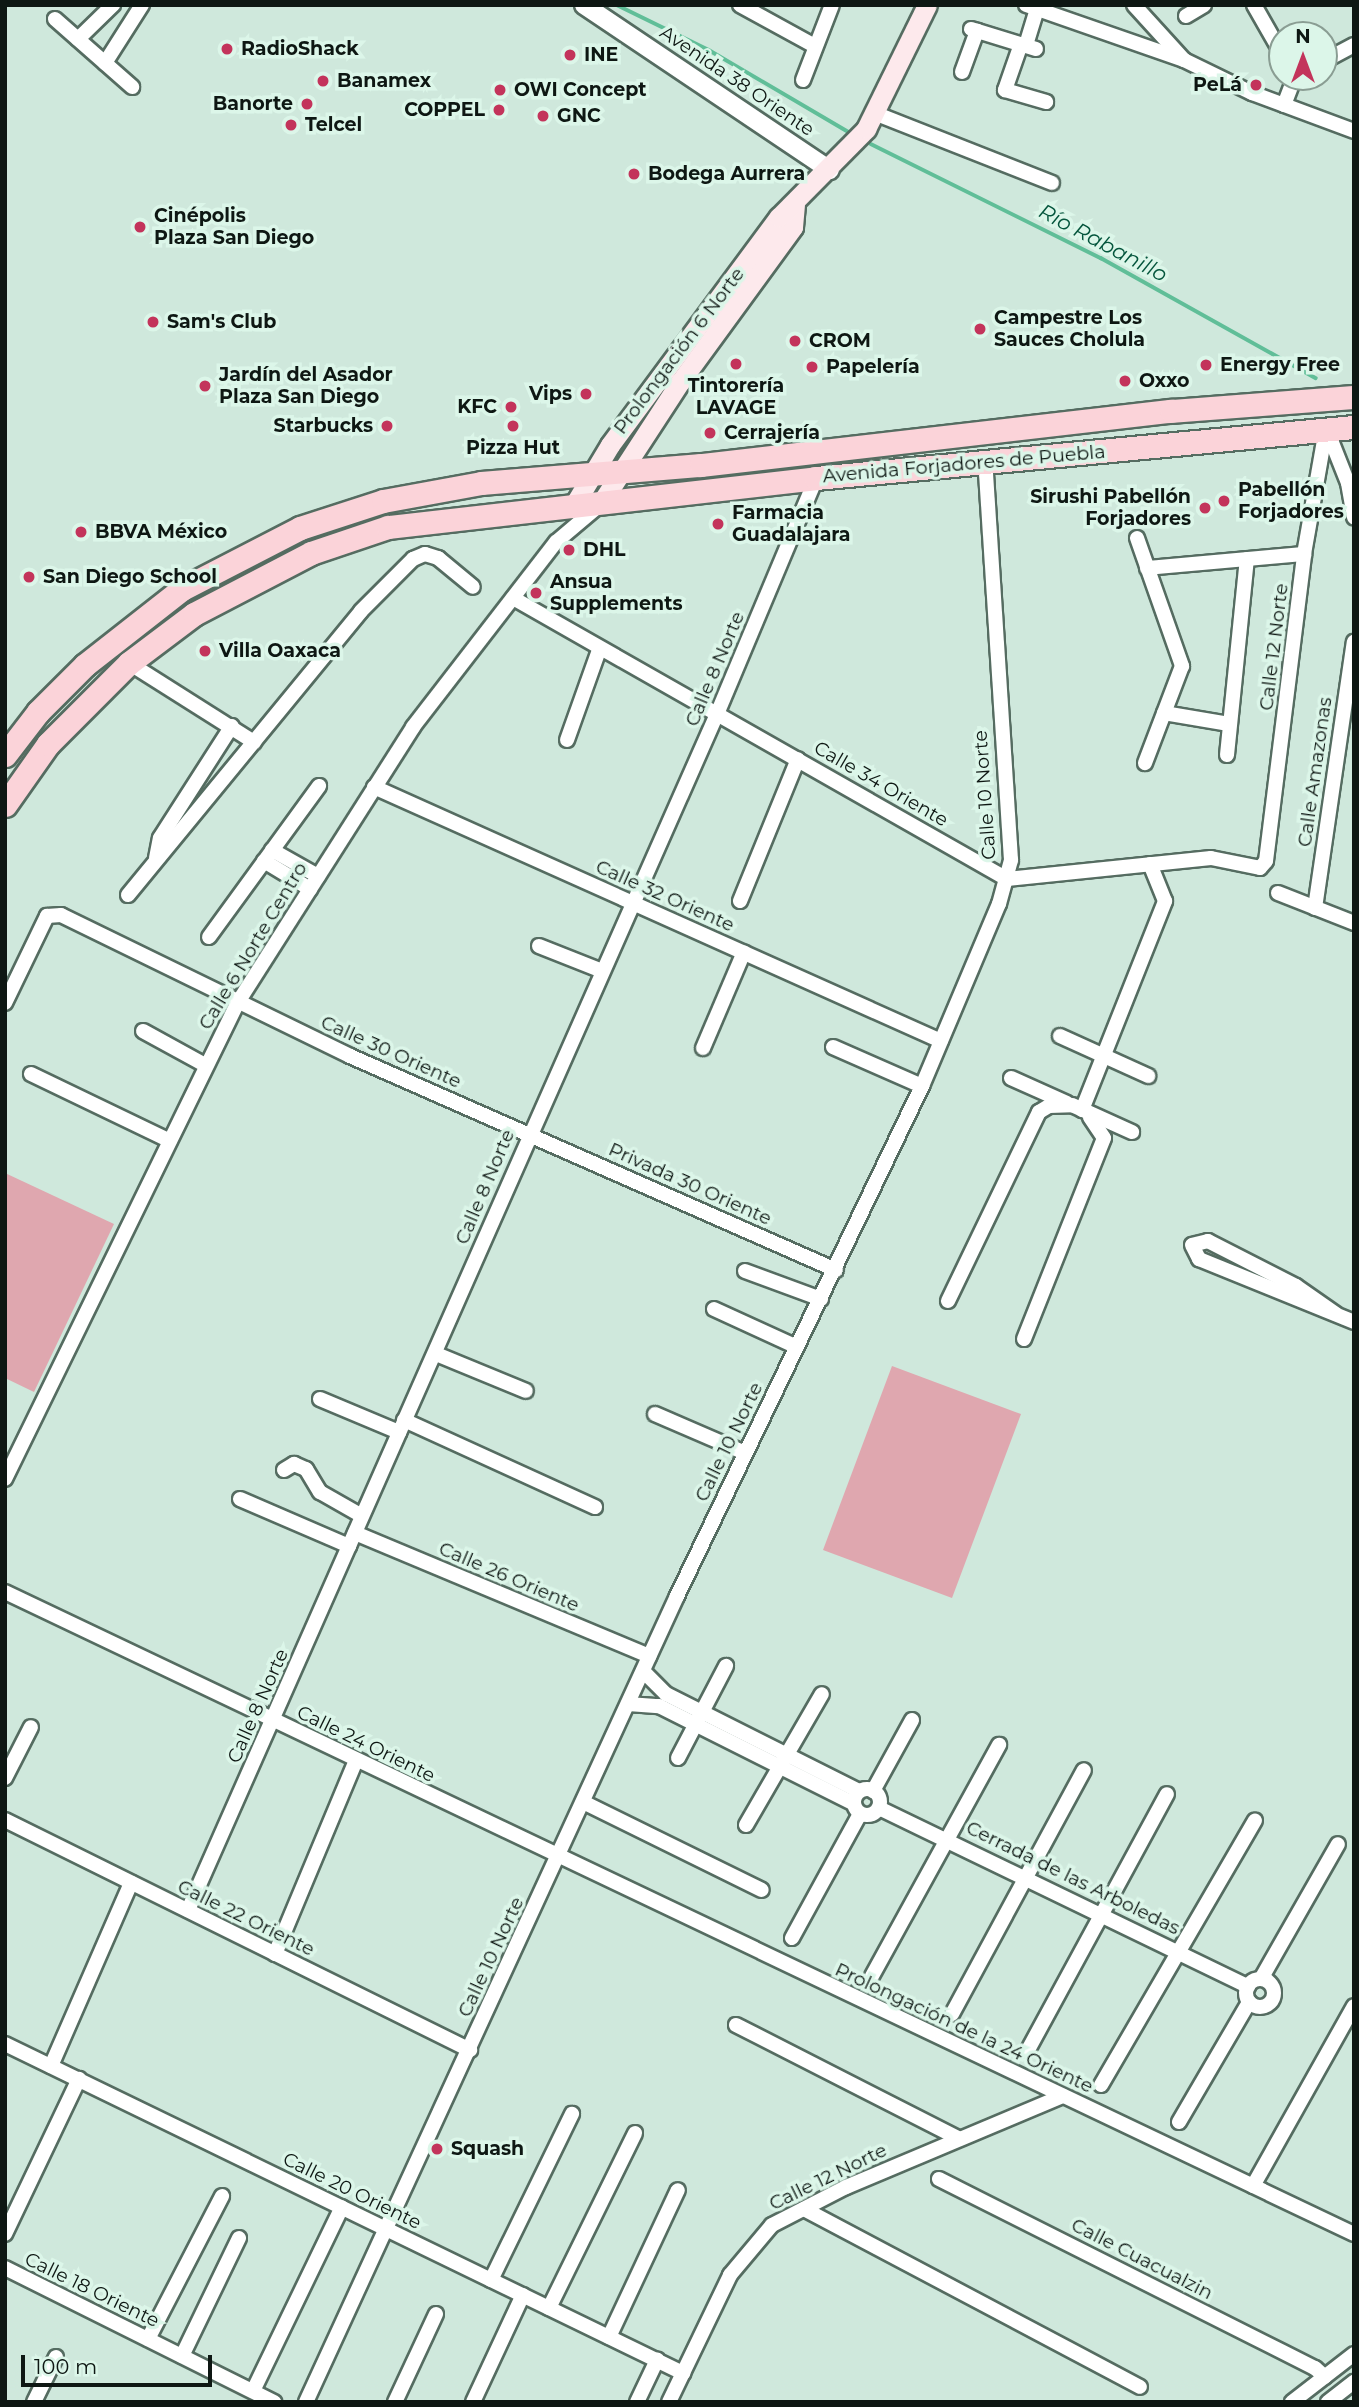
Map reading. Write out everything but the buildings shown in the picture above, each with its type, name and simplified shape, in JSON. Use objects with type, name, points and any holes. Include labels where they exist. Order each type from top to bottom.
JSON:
[{"type":"main road","name":"Prolongación 6 Norte","points":[[574,505],[656,380],[779,217],[830,170],[877,114],[928,5]]},
{"type":"main road","name":"Prolongación 6 Norte","points":[[601,503],[620,472],[793,227],[795,205]]},
{"type":"main road","name":"Avenida Forjadores de Puebla","points":[[5,755],[37,712],[129,626],[182,589],[246,553],[300,528],[412,494],[1171,411],[1354,397]]},
{"type":"main road","points":[[1136,447],[1144,432],[1171,411]]},
{"type":"main road","name":"Avenida Forjadores de Puebla","points":[[5,805],[48,744],[129,663],[194,614],[311,553],[388,527],[985,460],[1345,429]]},
{"type":"street","points":[[78,39],[113,5]]},
{"type":"street","points":[[105,63],[142,5]]},
{"type":"street","name":"Avenida 38 Oriente","points":[[584,5],[830,170]]},
{"type":"street","points":[[740,5],[816,46]]},
{"type":"street","points":[[803,80],[832,5]]},
{"type":"street","points":[[1134,5],[1184,60]]},
{"type":"street","points":[[1186,16],[1204,5]]},
{"type":"street","points":[[1254,5],[1268,30]]},
{"type":"street","points":[[1046,102],[1004,90],[1028,46],[1031,7],[1184,60],[1354,131]]},
{"type":"street","points":[[55,19],[132,87]]},
{"type":"street","points":[[962,72],[974,30],[1028,46]]},
{"type":"street","points":[[1338,54],[1354,45]]},
{"type":"street","points":[[1284,104],[1289,91]]},
{"type":"street","points":[[877,114],[1052,183]]},
{"type":"street","points":[[1345,429],[1354,517]]},
{"type":"street","name":"Calle 12 Norte","points":[[1150,864],[1211,858],[1260,868],[1266,861],[1304,554],[1345,429]]},
{"type":"street","name":"Calle 10 Norte","points":[[306,2402],[649,1656],[922,1086],[1007,879],[1011,860],[985,460]]},
{"type":"street","name":"Calle 8 Norte","points":[[188,1910],[436,1354],[528,1134],[717,714],[816,478]]},
{"type":"street","name":"Calle 6 Norte Centro","points":[[5,1479],[238,1002],[374,787],[556,542],[601,503]]},
{"type":"street","name":"Calle 6 Norte Centro","points":[[556,542],[574,505]]},
{"type":"street","points":[[1137,538],[1182,666],[1145,763]]},
{"type":"street","points":[[128,895],[156,858],[199,812],[361,611],[413,559],[425,554],[438,558],[473,587]]},
{"type":"street","points":[[1147,568],[1304,554]]},
{"type":"street","points":[[1227,755],[1228,724],[1247,559]]},
{"type":"street","name":"Calle 34 Oriente","points":[[513,598],[599,650],[798,759],[1007,879]]},
{"type":"street","name":"Calle Amazonas","points":[[1315,908],[1354,642]]},
{"type":"street","points":[[567,740],[599,650]]},
{"type":"street","points":[[129,663],[254,742]]},
{"type":"street","points":[[1164,713],[1228,724]]},
{"type":"street","points":[[156,858],[160,838],[232,726]]},
{"type":"street","points":[[740,901],[798,759]]},
{"type":"street","points":[[209,937],[318,786]]},
{"type":"street","name":"Calle 32 Oriente","points":[[374,787],[941,1041]]},
{"type":"street","points":[[185,800],[199,812]]},
{"type":"street","points":[[268,856],[314,882]]},
{"type":"street","points":[[1007,879],[1150,864],[1165,901],[1103,1055],[1077,1107]]},
{"type":"street","points":[[1278,893],[1354,923]]},
{"type":"street","points":[[5,1003],[47,916],[54,913],[238,1002]]},
{"type":"street","points":[[540,946],[601,971]]},
{"type":"street","points":[[703,1048],[744,953]]},
{"type":"street","name":"Calle 30 Oriente","points":[[238,1002],[528,1134]]},
{"type":"street","points":[[143,1031],[205,1065]]},
{"type":"street","points":[[1060,1036],[1148,1076]]},
{"type":"street","points":[[832,1047],[922,1086]]},
{"type":"street","points":[[32,1074],[170,1141]]},
{"type":"street","points":[[1011,1078],[1132,1132]]},
{"type":"street","points":[[948,1301],[1039,1112],[1049,1106],[1077,1107],[1101,1128],[1104,1138],[1024,1339]]},
{"type":"street","name":"Privada 30 Oriente","points":[[528,1134],[836,1270]]},
{"type":"street","points":[[1336,1314],[1296,1286],[1208,1241],[1192,1245],[1199,1259],[1354,1322]]},
{"type":"street","points":[[746,1271],[821,1299]]},
{"type":"street","points":[[713,1309],[797,1347]]},
{"type":"street","points":[[436,1354],[526,1391]]},
{"type":"street","points":[[320,1399],[402,1426],[595,1507]]},
{"type":"street","points":[[655,1414],[745,1453]]},
{"type":"street","points":[[284,1470],[294,1464],[306,1469],[320,1492],[362,1516]]},
{"type":"street","name":"Calle 26 Oriente","points":[[240,1499],[352,1539],[649,1656]]},
{"type":"street","name":"Calle 24 Oriente","points":[[5,1592],[558,1857]]},
{"type":"street","points":[[678,1758],[726,1666]]},
{"type":"street","points":[[643,1671],[666,1694],[698,1718]]},
{"type":"street","points":[[746,1825],[822,1694]]},
{"type":"street","points":[[628,1704],[659,1706],[698,1718],[861,1800]]},
{"type":"street","points":[[792,1938],[861,1800],[912,1720]]},
{"type":"street","points":[[5,1778],[32,1727]]},
{"type":"street","points":[[872,1976],[999,1745]]},
{"type":"street","points":[[275,1954],[356,1760]]},
{"type":"street","points":[[952,2014],[1084,1770]]},
{"type":"street","points":[[1028,2050],[1167,1794]]},
{"type":"street","name":"Cerrada de las Arboledas","points":[[861,1800],[1103,1913],[1248,1986]]},
{"type":"street","points":[[583,1802],[762,1890]]},
{"type":"street","name":"Calle 22 Oriente","points":[[5,1820],[470,2050]]},
{"type":"street","points":[[1101,2085],[1255,1820]]},
{"type":"street","points":[[1179,2122],[1249,2002],[1248,1986],[1261,1979],[1338,1844]]},
{"type":"street","name":"Prolongación de la 24 Oriente","points":[[558,1857],[1354,2234]]},
{"type":"street","points":[[51,2066],[131,1883]]},
{"type":"street","points":[[1249,2002],[1263,2007],[1274,1997],[1273,1989],[1261,1979]]},
{"type":"street","points":[[1253,2186],[1354,2006]]},
{"type":"street","points":[[736,2025],[958,2138]]},
{"type":"street","name":"Calle 20 Oriente","points":[[5,2044],[683,2373]]},
{"type":"street","points":[[5,2234],[79,2079]]},
{"type":"street","name":"Calle 12 Norte","points":[[669,2402],[730,2276],[752,2245],[772,2225],[958,2138],[1063,2096]]},
{"type":"street","points":[[491,2280],[572,2114]]},
{"type":"street","points":[[549,2308],[635,2133]]},
{"type":"street","name":"Calle Cuacualzin","points":[[939,2179],[1315,2368],[1325,2377]]},
{"type":"street","points":[[609,2337],[678,2190]]},
{"type":"street","points":[[148,2339],[222,2196]]},
{"type":"street","points":[[253,2391],[342,2207]]},
{"type":"street","points":[[804,2209],[1140,2387]]},
{"type":"street","points":[[182,2356],[239,2238]]},
{"type":"street","name":"Calle 18 Oriente","points":[[5,2268],[274,2402]]},
{"type":"street","points":[[473,2402],[523,2295]]},
{"type":"street","points":[[396,2402],[436,2314]]},
{"type":"street","points":[[1293,2402],[1354,2354]]},
{"type":"street","points":[[34,2402],[56,2357]]},
{"type":"street","points":[[637,2402],[656,2360]]},
{"type":"street","points":[[1328,2402],[1354,2382]]},
{"type":"shaded area","points":[[5,1173],[114,1224],[34,1392],[5,1378]]},
{"type":"shaded area","points":[[892,1366],[1021,1414],[952,1598],[823,1550]]},
{"type":"waterway","name":"Río Rabanillo","points":[[617,5],[709,50],[849,132]]},
{"type":"waterway","name":"Río Rabanillo","points":[[871,144],[1101,258],[1316,378]]},
{"type":"place","name":"RadioShack","points":[[227,49]]},
{"type":"place","name":"INE","points":[[570,55]]},
{"type":"place","name":"Banamex","points":[[323,81]]},
{"type":"place","name":"PeLá","points":[[1256,85]]},
{"type":"place","name":"OWI Concept","points":[[500,90]]},
{"type":"place","name":"Banorte","points":[[307,104]]},
{"type":"place","name":"COPPEL","points":[[499,110]]},
{"type":"place","name":"GNC","points":[[543,116]]},
{"type":"place","name":"Telcel","points":[[291,125]]},
{"type":"place","name":"Bodega Aurrera","points":[[634,174]]},
{"type":"place","name":"Cinépolis Plaza San Diego","points":[[140,227]]},
{"type":"place","name":"Sam's Club","points":[[153,322]]},
{"type":"place","name":"Campestre Los Sauces Cholula","points":[[980,329]]},
{"type":"place","name":"CROM","points":[[795,341]]},
{"type":"place","name":"Tintorería LAVAGE","points":[[736,364]]},
{"type":"place","name":"Energy Free","points":[[1206,365]]},
{"type":"place","name":"Papelería","points":[[812,367]]},
{"type":"place","name":"Oxxo","points":[[1125,381]]},
{"type":"place","name":"Jardín del Asador Plaza San Diego","points":[[205,386]]},
{"type":"place","name":"Vips","points":[[586,394]]},
{"type":"place","name":"KFC","points":[[511,407]]},
{"type":"place","name":"Starbucks","points":[[387,426]]},
{"type":"place","name":"Pizza Hut","points":[[513,426]]},
{"type":"place","name":"Cerrajería","points":[[710,433]]},
{"type":"place","name":"Pabellón Forjadores","points":[[1224,501]]},
{"type":"place","name":"Sirushi Pabellón Forjadores","points":[[1205,508]]},
{"type":"place","name":"Farmacia Guadalajara","points":[[718,524]]},
{"type":"place","name":"BBVA México","points":[[81,532]]},
{"type":"place","name":"DHL","points":[[569,550]]},
{"type":"place","name":"San Diego School","points":[[29,577]]},
{"type":"place","name":"Ansua Supplements","points":[[536,593]]},
{"type":"place","name":"Villa Oaxaca","points":[[205,651]]},
{"type":"place","name":"Squash","points":[[437,2149]]}]
